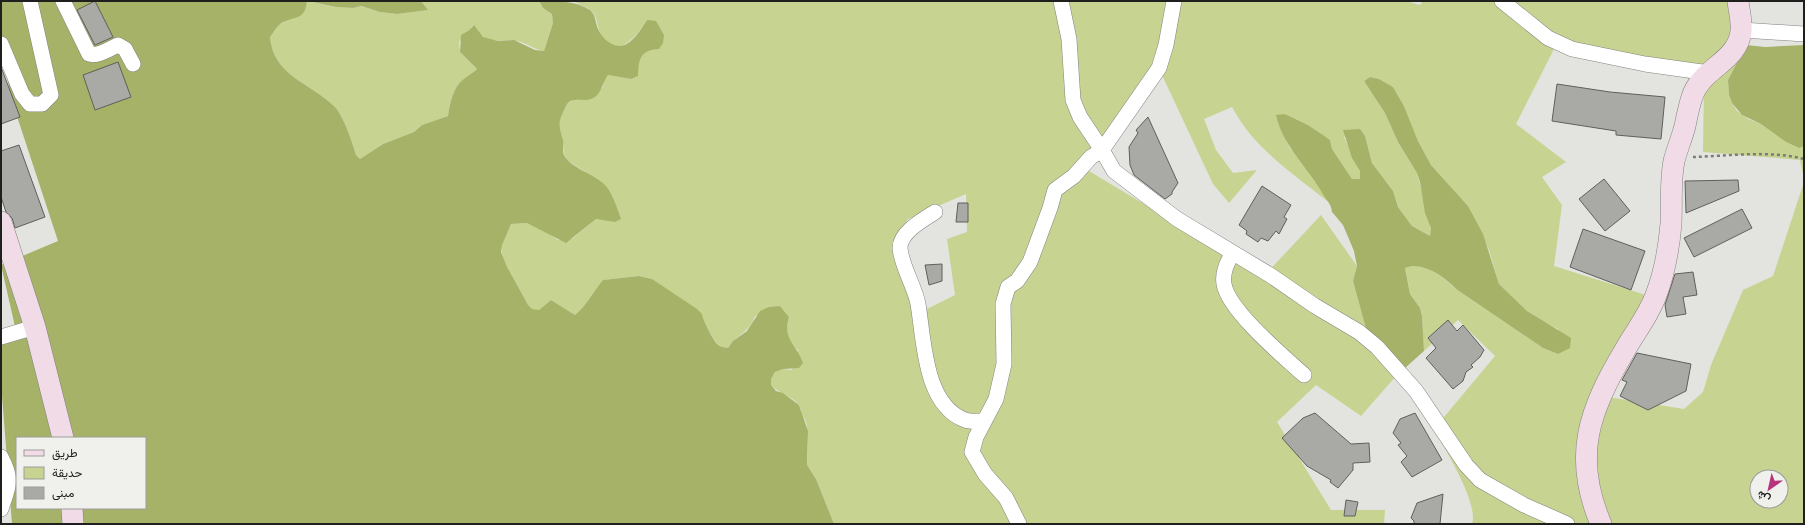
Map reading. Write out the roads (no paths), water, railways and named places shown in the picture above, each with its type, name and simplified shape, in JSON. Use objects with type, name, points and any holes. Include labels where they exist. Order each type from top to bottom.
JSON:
[{"type":"street","points":[[1,44],[22,94],[30,104],[42,104],[51,95],[30,1]]},
{"type":"street","points":[[63,1],[89,54],[98,54],[118,45],[125,49],[133,64]]},
{"type":"street","points":[[1061,1],[1070,39],[1073,100],[1080,116],[1114,171],[1177,219],[1270,275],[1315,306],[1359,332],[1377,347],[1416,390],[1466,465],[1480,480],[1524,505],[1567,524]]},
{"type":"street","points":[[1019,524],[1006,498],[984,474],[972,452],[976,436],[983,420],[996,399],[1004,364],[1003,304],[1008,287],[1017,281],[1030,262],[1055,190],[1074,176],[1091,157],[1102,150],[1159,68],[1166,45],[1174,1]]},
{"type":"street","points":[[1502,1],[1548,38],[1572,49],[1645,64],[1709,72]]},
{"type":"street","points":[[1601,524],[1590,487],[1586,451],[1587,433],[1593,413],[1606,382],[1639,328],[1656,295],[1671,226],[1674,161],[1692,95],[1698,84],[1709,72],[1736,49],[1742,30],[1738,1]]},
{"type":"street","points":[[1742,30],[1804,34]]},
{"type":"street","points":[[935,212],[905,235],[900,248],[918,302],[925,356],[939,395],[950,411],[966,421],[983,420]]},
{"type":"street","points":[[1,222],[35,327],[63,437]]},
{"type":"street","points":[[1234,253],[1227,263],[1224,272],[1226,293],[1248,322],[1304,376]]},
{"type":"street","points":[[1,337],[35,327]]},
{"type":"street","points":[[1,456],[9,470],[9,486],[1,509]]},
{"type":"street","points":[[72,509],[73,524]]}]
